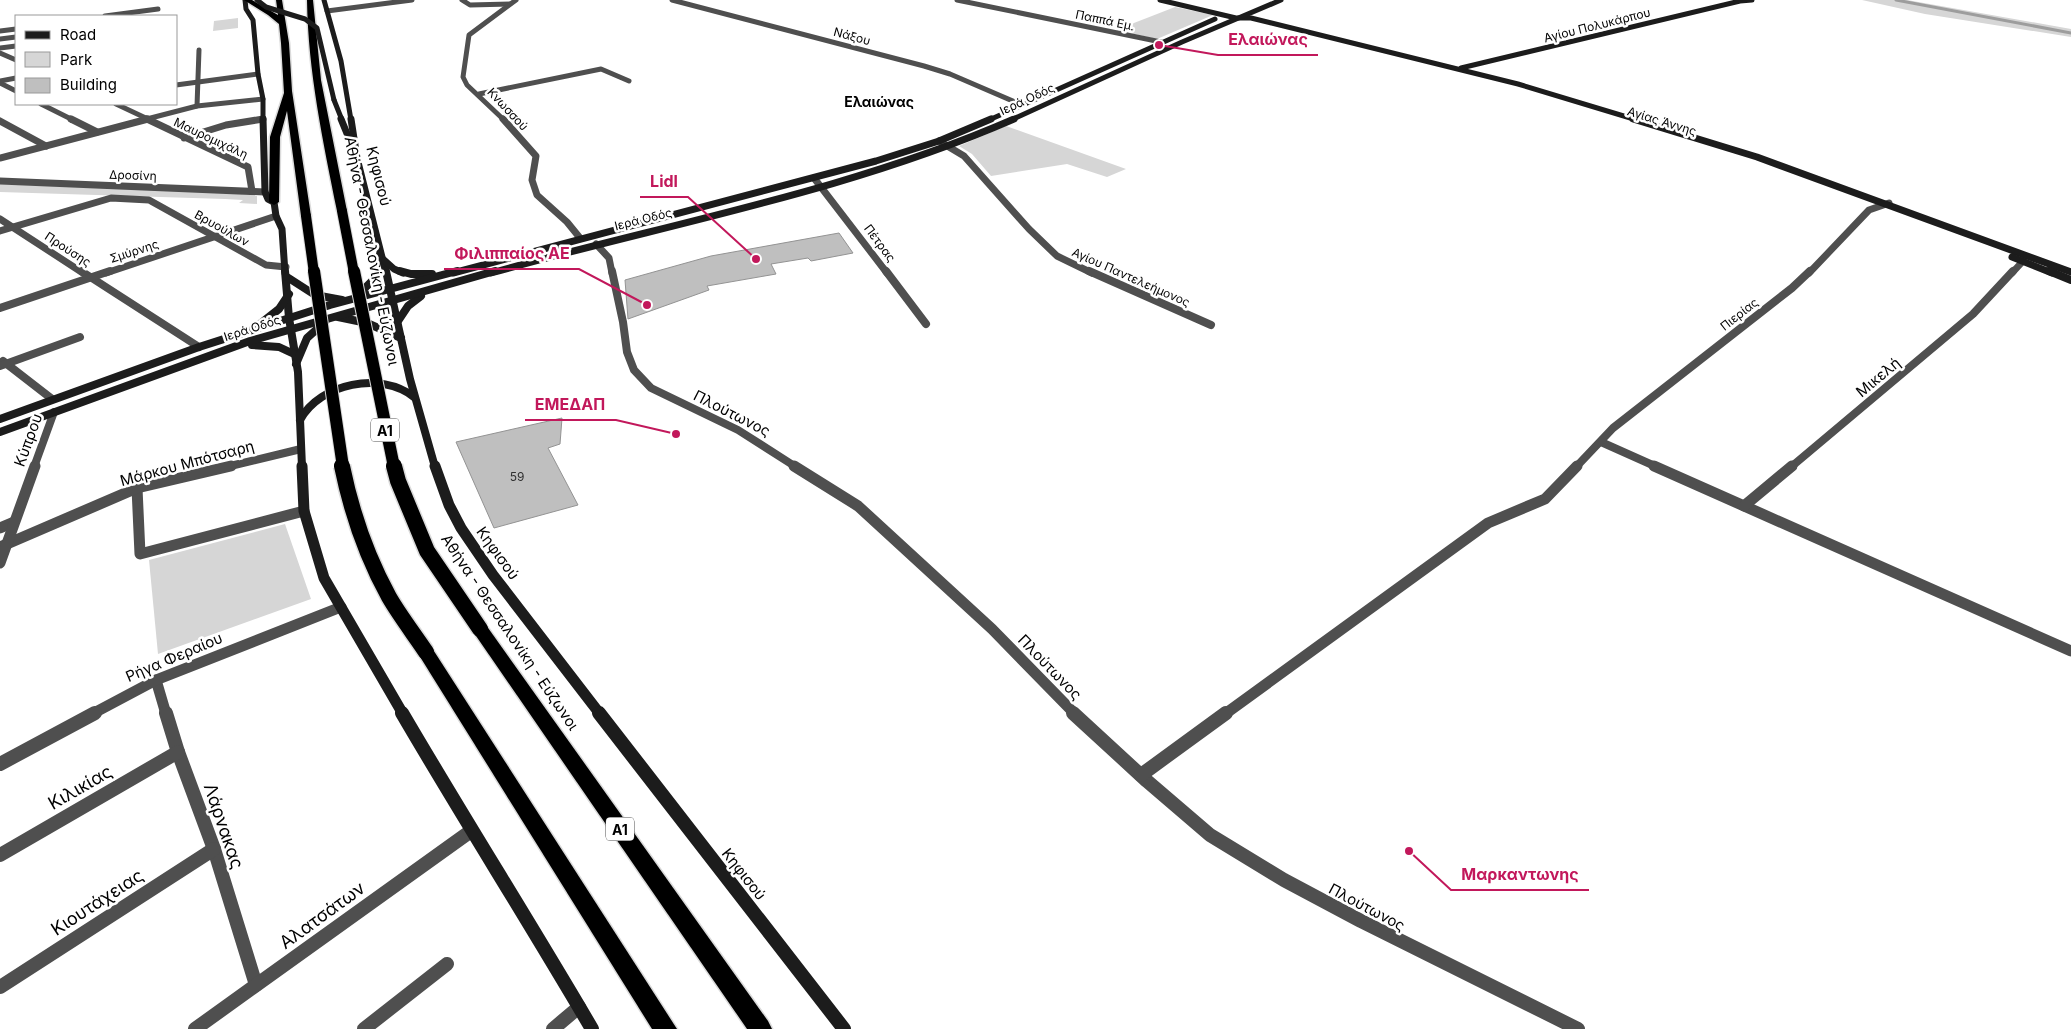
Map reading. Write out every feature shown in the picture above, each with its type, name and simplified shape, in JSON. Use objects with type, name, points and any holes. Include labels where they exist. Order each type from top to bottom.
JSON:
[{"type":"highway","points":[[246,0],[271,13],[282,23]]},
{"type":"highway","points":[[279,0],[288,91],[339,448],[348,495],[376,571],[390,598],[665,1029]]},
{"type":"highway","name":"Αθήνα - Θεσσαλονίκη - Εύζωνοι","points":[[310,0],[317,88],[387,437],[398,481],[427,551],[760,1029]]},
{"type":"highway","points":[[310,13],[315,0]]},
{"type":"highway","points":[[274,202],[274,137],[288,91]]},
{"type":"highway","points":[[325,125],[334,100]]},
{"type":"main road","points":[[246,0],[246,8],[253,20],[258,74],[263,99],[265,192],[268,199],[274,202],[276,216],[282,229],[289,294],[289,318],[295,359],[304,511],[324,578],[471,831],[520,907],[592,1029]]},
{"type":"main road","points":[[257,0],[266,7],[305,19],[316,28],[334,100],[357,158]]},
{"type":"main road","name":"Κηφισού","points":[[324,0],[341,61],[357,158],[398,321],[415,398],[429,449],[449,506],[461,528],[493,575],[844,1029]]},
{"type":"main road","name":"Αγίας Άννης","points":[[1160,0],[1225,15],[1235,14],[1460,72],[1652,129],[1762,164],[1879,206],[2071,280]]},
{"type":"main road","name":"Ιερά Οδός","points":[[0,432],[228,349],[332,316],[886,168],[950,146],[1012,120],[1235,14],[1281,0]]},
{"type":"main road","name":"Αγίου Πολυκάρπου","points":[[1460,72],[1740,1],[1752,0]]},
{"type":"main road","name":"Αγίου Πολυκάρπου","points":[[1472,72],[1750,3],[1752,0]]},
{"type":"main road","name":"Αγίας Άννης","points":[[1235,14],[1244,21],[1447,72],[1472,72],[1748,154],[1888,203],[2071,272]]},
{"type":"main road","name":"Ιερά Οδός","points":[[0,419],[199,347],[289,318],[580,238],[814,178],[939,141],[1225,15]]},
{"type":"main road","points":[[381,255],[393,270],[407,274],[458,272]]},
{"type":"main road","points":[[295,359],[307,338],[365,290],[374,279],[381,255]]},
{"type":"main road","points":[[287,277],[315,295],[351,300],[393,301]]},
{"type":"main road","points":[[398,321],[404,310],[413,301],[448,285]]},
{"type":"main road","points":[[239,334],[268,319],[279,309],[289,294]]},
{"type":"main road","points":[[289,318],[332,316],[367,322],[401,338]]},
{"type":"main road","points":[[228,349],[245,345],[269,345],[279,347],[295,359]]},
{"type":"main road","points":[[299,424],[301,415],[314,402],[336,390],[354,385],[372,382],[393,384],[406,388],[415,398]]},
{"type":"street","points":[[156,15],[160,0]]},
{"type":"street","points":[[327,12],[412,0]]},
{"type":"street","points":[[462,0],[470,5],[510,4]]},
{"type":"street","name":"Κνωσσού","points":[[516,0],[469,35],[463,77],[467,85],[479,94],[536,156],[532,167],[532,183],[536,195],[565,220],[580,238]]},
{"type":"street","name":"Νάξου","points":[[672,0],[924,66],[950,74],[1022,105]]},
{"type":"street","name":"Παππά Εμ.","points":[[957,0],[1161,42]]},
{"type":"street","points":[[113,15],[158,9]]},
{"type":"street","points":[[0,31],[15,29]]},
{"type":"street","points":[[0,39],[15,37]]},
{"type":"street","points":[[0,48],[15,46]]},
{"type":"street","points":[[198,106],[199,50]]},
{"type":"street","points":[[0,54],[15,60]]},
{"type":"street","points":[[479,94],[601,69],[629,81]]},
{"type":"street","points":[[178,85],[258,74]]},
{"type":"street","points":[[0,82],[15,78]]},
{"type":"street","points":[[0,82],[15,90]]},
{"type":"street","points":[[0,158],[198,106],[263,99]]},
{"type":"street","points":[[43,105],[97,132]]},
{"type":"street","name":"Μαυρομιχάλη","points":[[118,105],[248,167],[252,191]]},
{"type":"street","points":[[184,138],[226,125],[263,119]]},
{"type":"street","points":[[0,121],[46,146]]},
{"type":"street","name":"Αγίου Παντελεήμονος","points":[[939,141],[964,156],[1057,256],[1211,325]]},
{"type":"street","name":"Πέτρας","points":[[814,178],[926,324]]},
{"type":"street","name":"Δροσίνη","points":[[0,181],[265,192]]},
{"type":"street","name":"Δροσίνη","points":[[0,231],[111,198],[148,200]]},
{"type":"street","name":"Βρυούλων","points":[[148,200],[266,265],[286,267]]},
{"type":"street","name":"Πιερίας","points":[[1141,775],[1488,523],[1545,499],[1601,442],[1602,437],[1640,405],[1792,288],[1825,258],[1869,210],[1888,203]]},
{"type":"street","name":"Σμύρνης","points":[[0,308],[276,216]]},
{"type":"street","name":"Προύσης","points":[[0,219],[199,347]]},
{"type":"street","name":"Πλούτωνος","points":[[596,244],[609,258],[623,322],[627,352],[634,370],[650,388],[738,430],[858,506],[992,629],[1086,726],[1210,835],[1284,880],[1410,947],[1578,1029]]},
{"type":"street","name":"Μικελή","points":[[1744,506],[1974,314],[2023,261]]},
{"type":"street","points":[[2,363],[80,337]]},
{"type":"street","points":[[2,363],[52,399]]},
{"type":"street","name":"Κύπρου","points":[[0,563],[4,545],[54,412]]},
{"type":"street","points":[[1601,442],[2071,652]]},
{"type":"street","name":"Μάρκου Μπότσαρη","points":[[4,545],[137,488],[301,449]]},
{"type":"street","points":[[137,488],[140,554],[304,511]]},
{"type":"street","points":[[0,528],[14,522]]},
{"type":"street","name":"Ρήγα Φεραίου","points":[[0,764],[156,680],[341,607]]},
{"type":"street","name":"Λάρνακας","points":[[156,680],[178,752],[214,849],[256,985]]},
{"type":"street","name":"Κιλικίας","points":[[0,855],[178,752]]},
{"type":"street","name":"Αλατσάτων","points":[[195,1029],[471,831]]},
{"type":"street","name":"Κιουτάχειας","points":[[0,987],[214,849]]},
{"type":"street","points":[[364,1029],[447,964]]},
{"type":"street","points":[[553,1029],[579,1007]]},
{"type":"green space","points":[[1862,0],[1907,0],[2071,29],[2071,37],[1925,14]]},
{"type":"green space","points":[[1175,7],[1213,15],[1157,39],[1116,30]]},
{"type":"green space","points":[[238,18],[238,28],[213,31],[214,21]]},
{"type":"green space","points":[[1006,126],[1126,169],[1107,177],[1067,164],[991,176],[972,154],[959,146]]},
{"type":"green space","points":[[0,184],[234,193],[257,196],[257,204],[239,203],[243,200],[225,199],[0,192]]},
{"type":"green space","points":[[285,524],[311,599],[158,654],[149,560]]},
{"type":"building","points":[[839,233],[853,253],[811,261],[808,258],[771,264],[776,274],[707,286],[709,290],[628,319],[625,280],[711,256]]},
{"type":"building","points":[[562,418],[560,444],[548,448],[578,505],[494,528],[456,442]]},
{"type":"waterway","points":[[1896,0],[2071,33]]},
{"type":"place","name":"Ελαιώνας","points":[[1159,45]]},
{"type":"place","name":"Lidl","points":[[756,259]]},
{"type":"place","name":"Φιλιππαίος ΑΕ","points":[[647,305]]},
{"type":"place","name":"ΕΜΕΔΑΠ","points":[[676,434]]},
{"type":"place","name":"Μαρκαντωνης","points":[[1409,851]]},
{"type":"district","name":"Ελαιώνας","points":[[879,101]]}]
